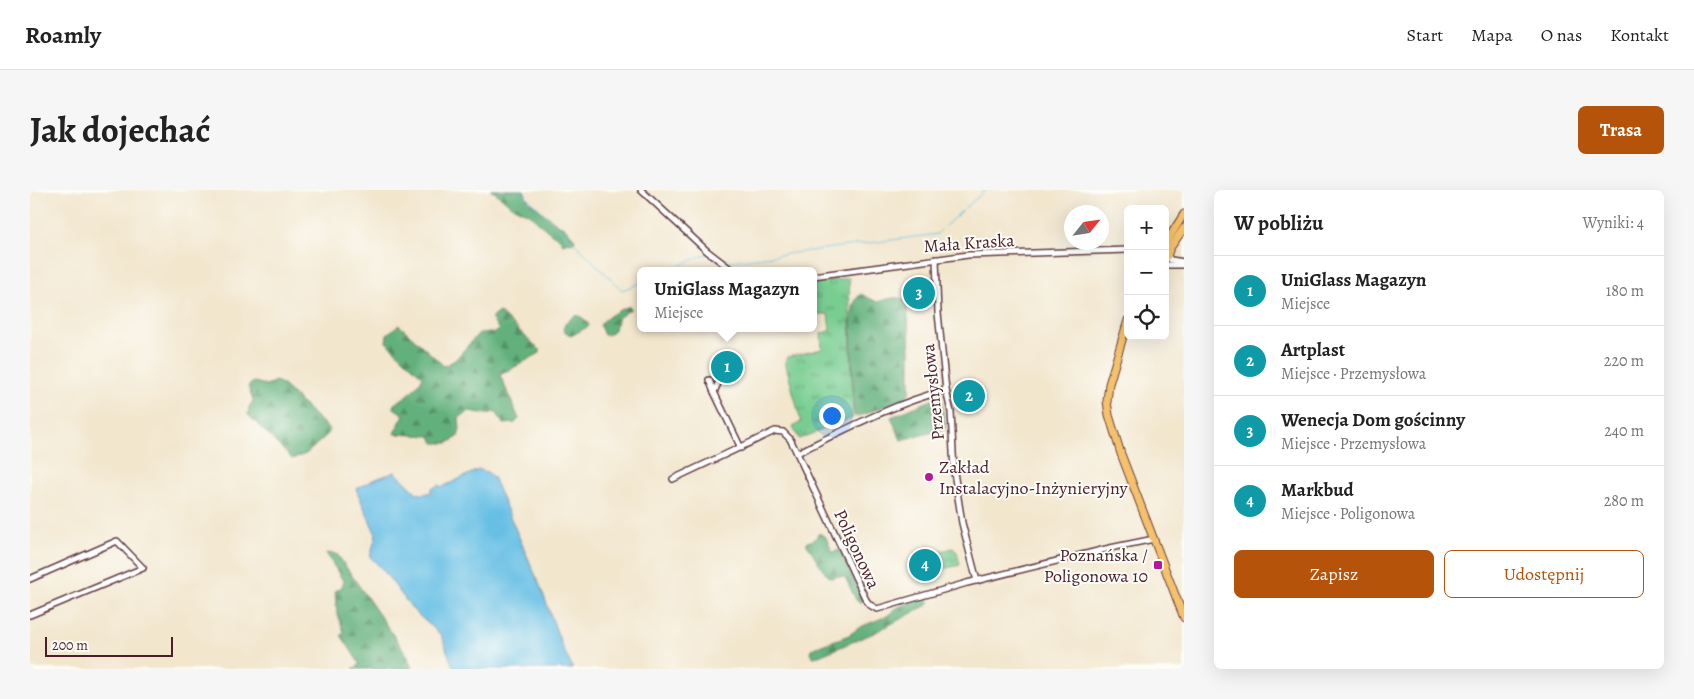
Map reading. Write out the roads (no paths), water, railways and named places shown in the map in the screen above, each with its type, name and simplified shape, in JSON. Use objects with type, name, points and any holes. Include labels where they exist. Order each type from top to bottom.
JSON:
[{"type":"main road","points":[[1169,238],[1184,214]]},
{"type":"main road","points":[[1169,250],[1184,228]]},
{"type":"main road","points":[[1124,333],[1109,384],[1107,405],[1112,428],[1121,454],[1184,618]]},
{"type":"street","points":[[641,190],[727,267]]},
{"type":"street","name":"Mała Kraska","points":[[817,275],[968,255],[1124,250]]},
{"type":"street","points":[[1169,258],[1184,263]]},
{"type":"street","name":"Przemysłowa","points":[[936,259],[937,304],[950,412],[954,472],[960,510],[977,580]]},
{"type":"street","points":[[1169,265],[1184,263]]},
{"type":"street","points":[[714,392],[722,375]]},
{"type":"street","points":[[709,380],[741,448]]},
{"type":"street","points":[[797,453],[900,406],[927,395],[946,390]]},
{"type":"street","name":"Poligonowa","points":[[673,479],[779,431],[787,434],[858,585],[870,605],[877,609],[977,580],[1154,539]]},
{"type":"street","points":[[30,579],[117,541],[143,568],[30,615]]},
{"type":"water","points":[[478,470],[483,470],[493,477],[541,588],[562,646],[573,669],[454,669],[441,635],[414,611],[383,570],[370,557],[376,535],[356,489],[395,472],[416,492],[425,494],[431,492],[431,489],[439,485],[442,487]]},
{"type":"waterway","points":[[520,190],[622,290],[637,284]]},
{"type":"waterway","points":[[965,208],[986,190]]},
{"type":"waterway","points":[[945,226],[962,211]]},
{"type":"waterway","points":[[726,262],[937,234],[941,230]]},
{"type":"waterway","points":[[677,267],[705,254],[708,255]]},
{"type":"place","name":"Wenecja Dom gościnny","points":[[919,293]]},
{"type":"place","name":"UniGlass Magazyn","points":[[727,367]]},
{"type":"place","name":"Artplast","points":[[969,396]]},
{"type":"place","name":"Zakład Instalacyjno-Inżynieryjny","points":[[929,477]]},
{"type":"place","name":"Markbud","points":[[925,565]]},
{"type":"place","name":"Poznańska / Poligonowa 10","points":[[1158,565]]}]
